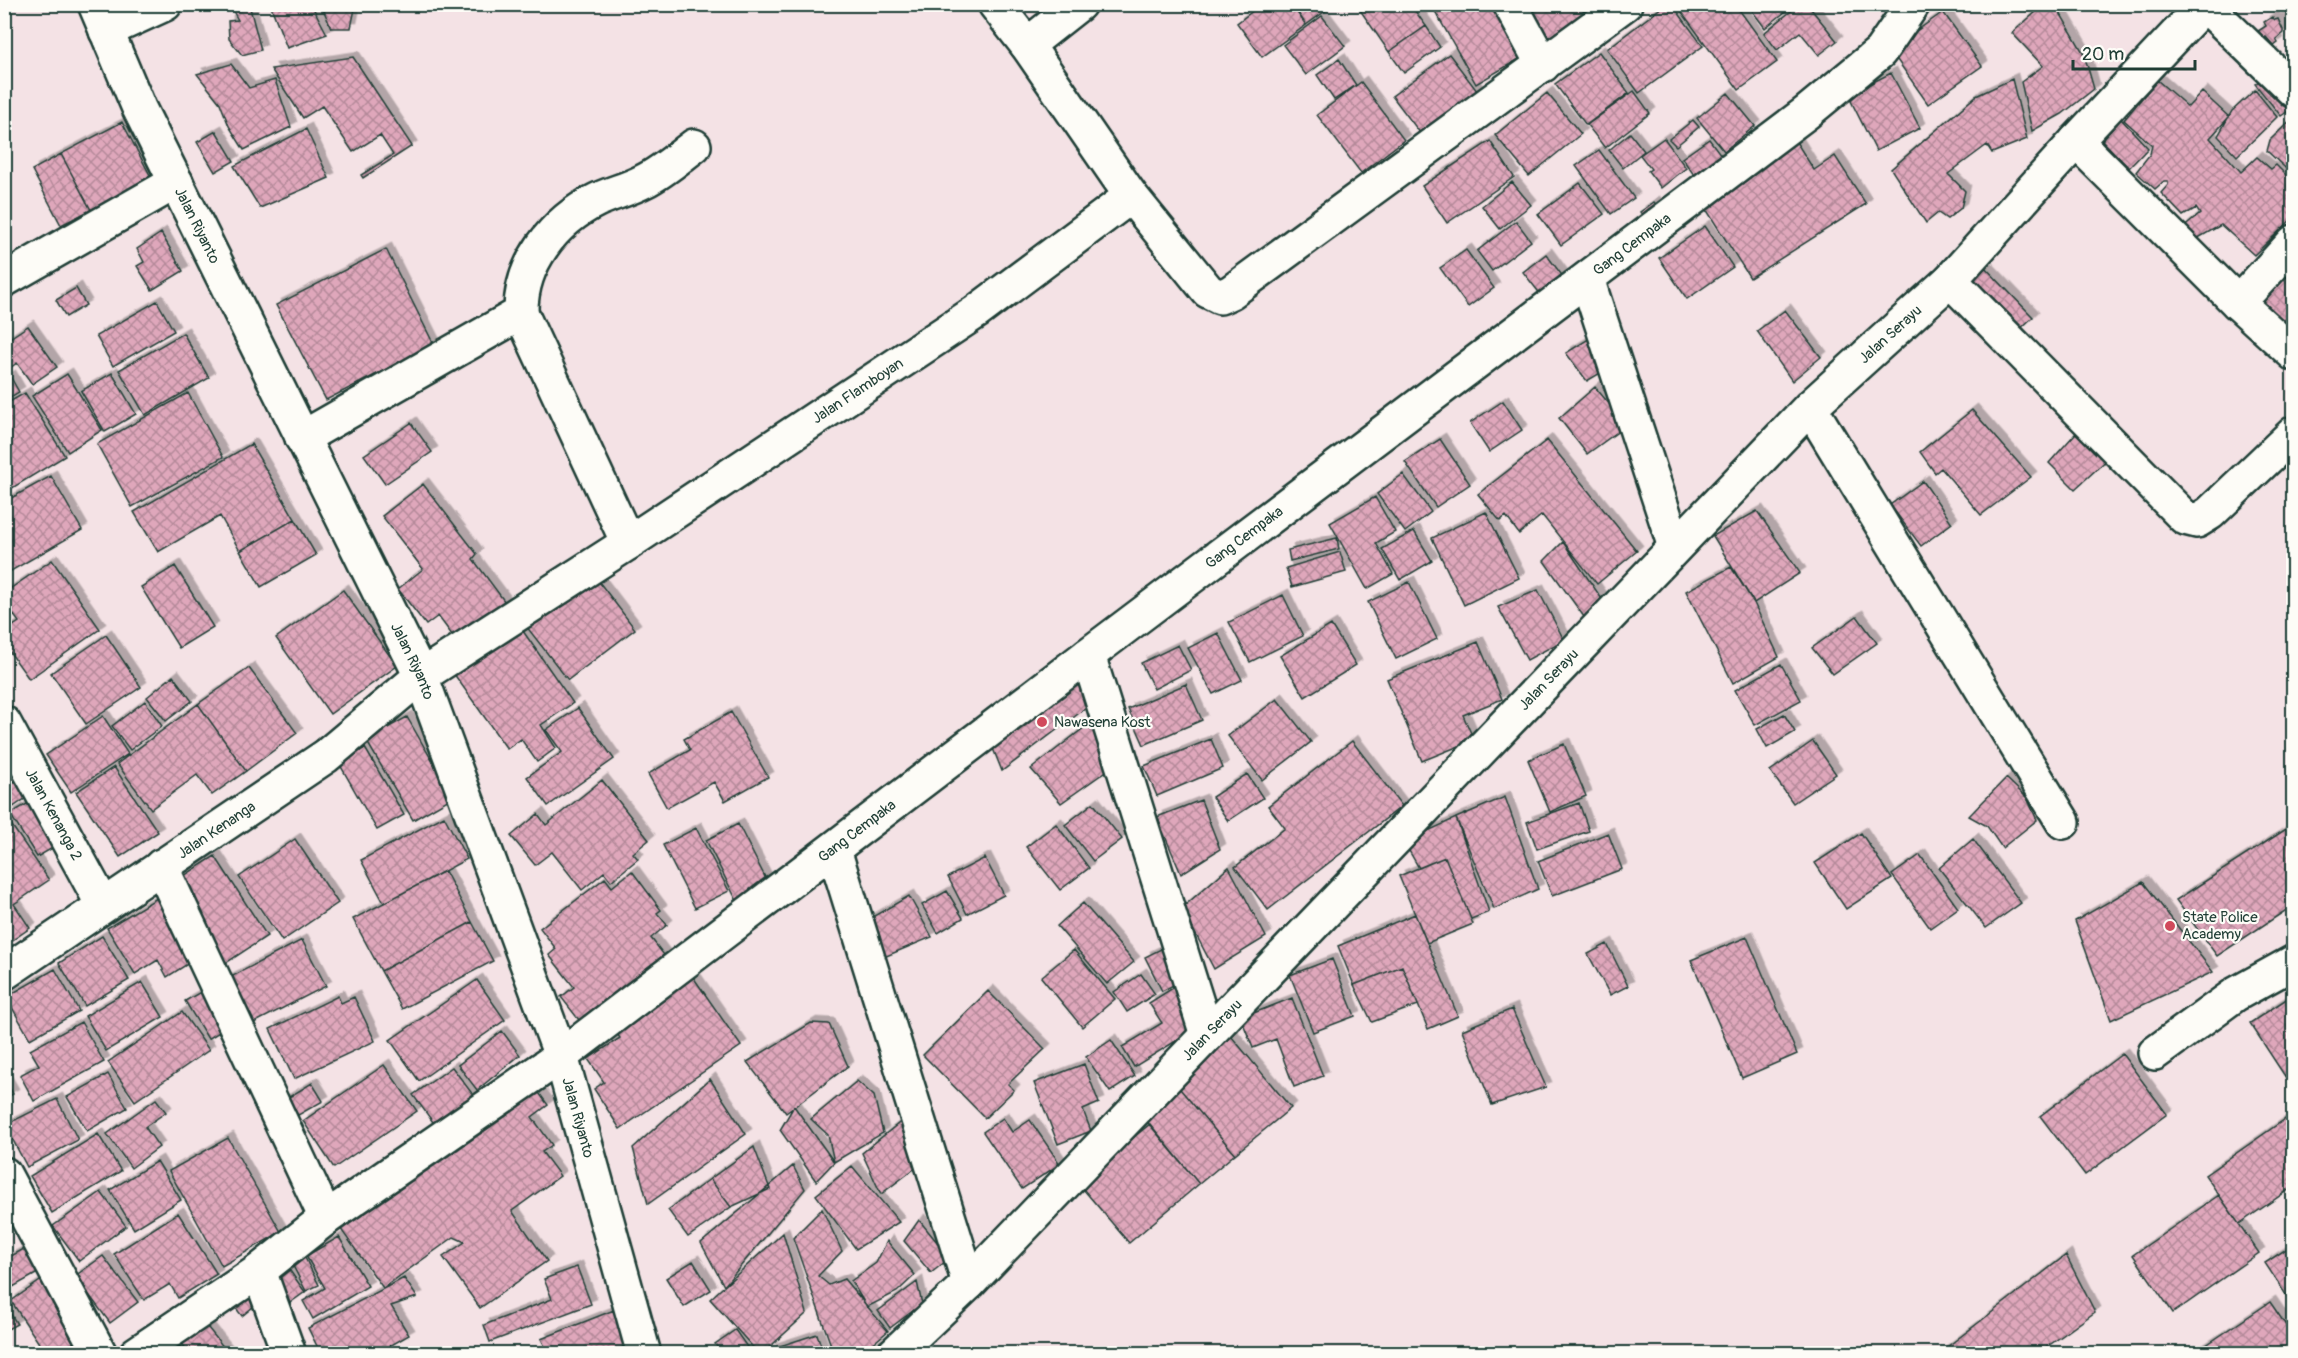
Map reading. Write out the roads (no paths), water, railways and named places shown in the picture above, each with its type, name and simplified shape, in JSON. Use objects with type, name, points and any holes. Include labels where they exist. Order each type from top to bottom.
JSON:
[{"type":"street","points":[[101,18],[165,4]]},
{"type":"street","points":[[995,4],[1027,45],[1131,196],[1208,291],[1220,297],[1232,292],[1625,4]]},
{"type":"street","points":[[1027,45],[1079,4]]},
{"type":"street","points":[[1510,4],[1543,65]]},
{"type":"street","name":"Gang Cempaka","points":[[136,1353],[259,1271],[326,1218],[561,1056],[1806,113],[1880,52],[1913,4]]},
{"type":"street","points":[[2205,5],[2294,91]]},
{"type":"street","name":"Jalan Serayu","points":[[894,1353],[969,1283],[1810,407],[1950,280],[2076,141],[2205,5]]},
{"type":"street","name":"Jalan Riyanto","points":[[101,18],[139,108],[422,676],[561,1056],[644,1353]]},
{"type":"street","points":[[2076,141],[2238,303],[2294,354]]},
{"type":"street","points":[[628,543],[521,314],[521,297],[531,266],[540,249],[562,222],[597,200],[647,180],[694,146]]},
{"type":"street","points":[[4,280],[176,182]]},
{"type":"street","name":"Jalan Flamboyan","points":[[422,676],[628,543],[976,312],[1131,196]]},
{"type":"street","points":[[2238,303],[2294,242]]},
{"type":"street","points":[[1587,279],[1675,547]]},
{"type":"street","points":[[1950,280],[2185,518],[2197,521],[2210,513],[2294,433]]},
{"type":"street","points":[[302,438],[521,314]]},
{"type":"street","points":[[1810,407],[2063,822]]},
{"type":"street","points":[[1088,655],[1207,1035]]},
{"type":"street","name":"Jalan Kenanga","points":[[4,973],[326,756],[422,676]]},
{"type":"street","name":"Jalan Kenanga 2","points":[[4,723],[103,905]]},
{"type":"street","points":[[834,850],[969,1283]]},
{"type":"street","points":[[161,866],[326,1218]]},
{"type":"street","points":[[2155,1053],[2236,994],[2294,962]]},
{"type":"street","points":[[4,1174],[100,1353]]},
{"type":"street","points":[[259,1271],[289,1353]]},
{"type":"place","name":"Nawasena Kost","points":[[1042,722]]},
{"type":"place","name":"State Police Academy","points":[[2170,926]]}]
